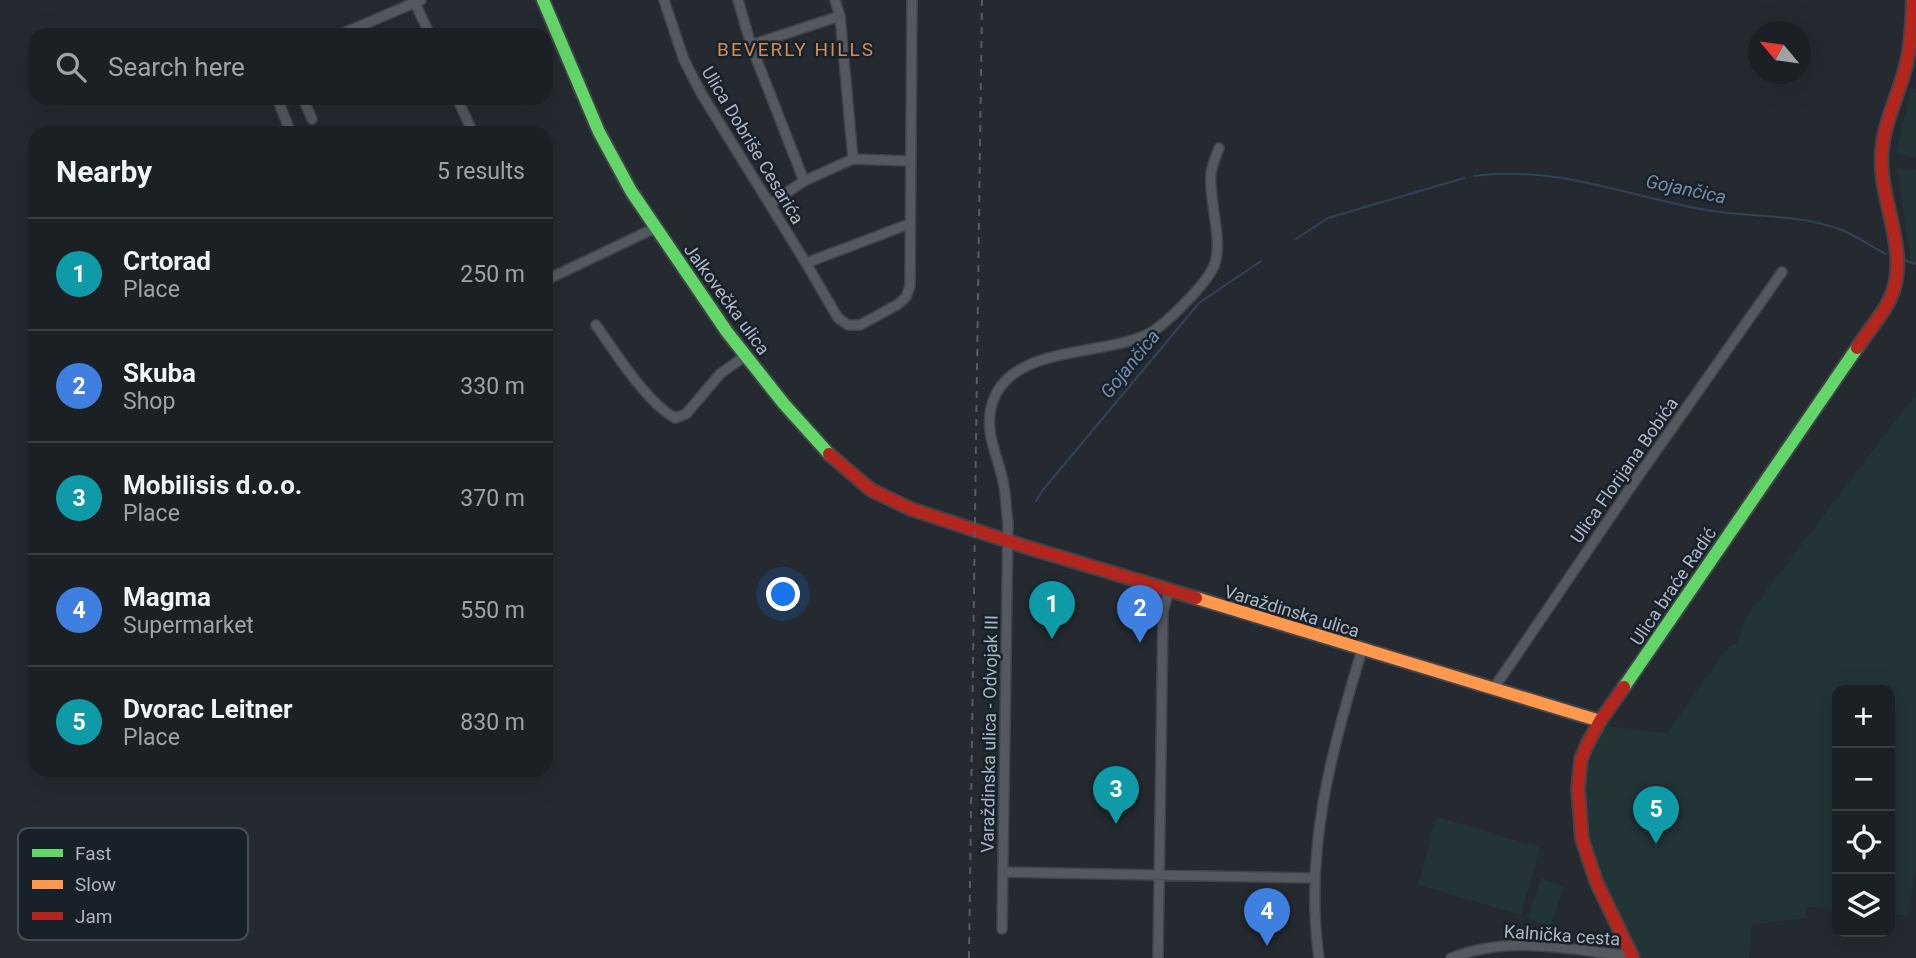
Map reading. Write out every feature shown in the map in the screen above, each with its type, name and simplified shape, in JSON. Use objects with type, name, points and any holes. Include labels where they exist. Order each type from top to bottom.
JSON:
[{"type":"main road","name":"Jalkovečka ulica","points":[[543,0],[599,132],[626,182],[745,356],[811,435],[864,485],[902,506],[976,529]]},
{"type":"main road","name":"Ulica braće Radić","points":[[1632,956],[1590,867],[1580,822],[1578,789],[1581,759],[1600,721],[1635,675],[1886,308],[1894,291],[1895,253],[1881,159],[1883,142],[1911,67],[1913,0]]},
{"type":"main road","name":"Varaždinska ulica","points":[[976,529],[1169,591],[1600,721]]},
{"type":"street","name":"Ulica Dobriše Cesarića","points":[[664,0],[684,60],[701,93],[838,318],[848,325],[860,324],[897,305],[906,297],[910,286],[912,0]]},
{"type":"street","points":[[737,0],[751,45],[804,181]]},
{"type":"street","points":[[835,0],[840,16],[853,159]]},
{"type":"street","points":[[355,28],[418,1],[428,28]]},
{"type":"street","points":[[751,45],[840,16]]},
{"type":"street","points":[[280,105],[288,126]]},
{"type":"street","points":[[306,105],[312,119]]},
{"type":"street","points":[[460,105],[470,126]]},
{"type":"street","name":"Varaždinska ulica - Odvojak III","points":[[1002,929],[1007,540],[1004,484],[991,441],[991,409],[998,391],[1010,374],[1032,363],[1144,336],[1168,319],[1206,278],[1212,270],[1217,253],[1211,173],[1219,148]]},
{"type":"street","points":[[770,204],[804,181],[853,159],[910,161]]},
{"type":"street","points":[[806,263],[909,224]]},
{"type":"street","points":[[553,277],[655,228]]},
{"type":"street","name":"Ulica Florijana Bobića","points":[[1494,688],[1782,272]]},
{"type":"street","points":[[596,325],[646,391],[675,418],[686,414],[720,374],[745,356]]},
{"type":"street","points":[[1158,958],[1163,611],[1169,591]]},
{"type":"street","points":[[1319,958],[1314,878],[1317,834],[1323,794],[1341,720],[1362,650]]},
{"type":"street","points":[[1003,872],[1314,878]]},
{"type":"street","name":"Kalnička cesta","points":[[1451,958],[1476,949],[1521,944],[1632,956]]},
{"type":"shaded area","points":[[1911,88],[1916,89],[1916,158],[1896,153]]},
{"type":"shaded area","points":[[1897,168],[1916,170],[1916,265],[1911,262]]},
{"type":"shaded area","points":[[1916,394],[1916,868],[1908,916],[1895,915],[1895,685],[1832,685],[1832,909],[1807,907],[1805,918],[1752,925],[1749,958],[1642,958],[1634,947],[1609,893],[1590,838],[1586,782],[1593,754],[1607,726],[1667,733],[1728,647],[1738,643],[1744,620]]},
{"type":"shaded area","points":[[1437,817],[1540,847],[1521,915],[1418,885]]},
{"type":"shaded area","points":[[1541,878],[1564,886],[1551,926],[1527,918]]},
{"type":"waterway","name":"Gojančica","points":[[1474,176],[1505,174],[1563,178],[1706,210],[1811,221],[1844,231],[1886,254]]},
{"type":"waterway","name":"Gojančica","points":[[1296,239],[1328,218],[1464,178]]},
{"type":"waterway","name":"Gojančica","points":[[1904,260],[1916,264]]},
{"type":"waterway","name":"Gojančica","points":[[1036,501],[1199,303],[1261,261]]},
{"type":"railway","points":[[969,958],[982,0]]},
{"type":"traffic: fast","points":[[543,0],[599,132],[631,191],[727,332],[784,404],[829,454]]},
{"type":"traffic: fast","points":[[1624,687],[1857,348]]},
{"type":"traffic: slow","points":[[1196,598],[1600,721]]},
{"type":"traffic: jam","points":[[1857,348],[1887,305],[1896,281],[1896,244],[1884,188],[1882,151],[1885,130],[1907,61],[1913,0]]},
{"type":"traffic: jam","points":[[829,454],[871,490],[911,509],[1196,598]]},
{"type":"traffic: jam","points":[[1624,687],[1587,745],[1581,759],[1578,789],[1582,839],[1596,881],[1633,958]]},
{"type":"place","name":"Crtorad","points":[[1052,639]]},
{"type":"place","name":"Skuba","points":[[1140,643]]},
{"type":"place","name":"Mobilisis d.o.o.","points":[[1116,824]]},
{"type":"place","name":"Dvorac Leitner","points":[[1656,844]]},
{"type":"place","name":"Magma","points":[[1267,946]]},
{"type":"district","name":"BEVERLY HILLS","points":[[796,49]]}]
